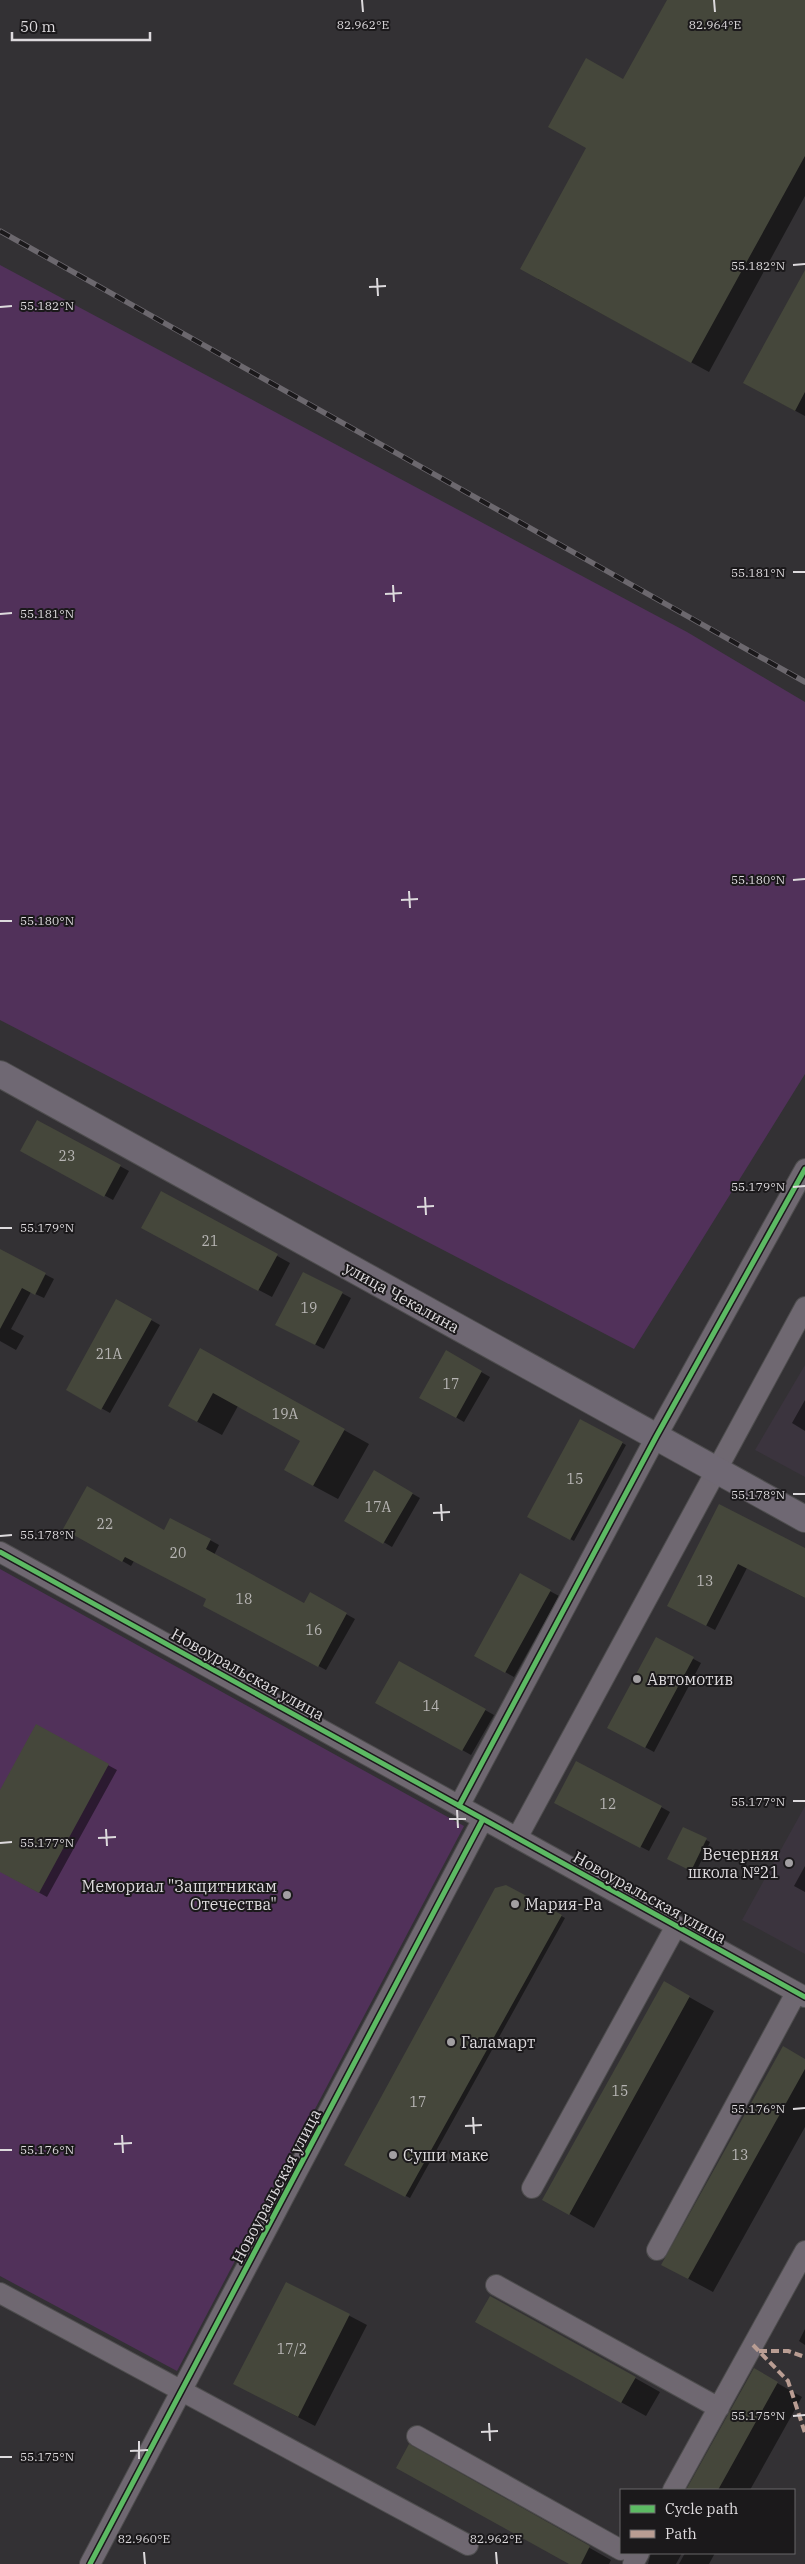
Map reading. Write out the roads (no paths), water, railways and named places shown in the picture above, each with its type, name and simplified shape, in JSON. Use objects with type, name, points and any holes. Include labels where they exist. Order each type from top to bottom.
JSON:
[{"type":"main road","name":"улица Чекалина","points":[[0,1074],[805,1519]]},
{"type":"street","points":[[459,1806],[656,1437],[805,1169]]},
{"type":"street","points":[[517,1838],[805,1307]]},
{"type":"street","name":"Новоуральская улица","points":[[0,1552],[801,1995]]},
{"type":"street","name":"Новоуральская улица","points":[[90,2564],[483,1819]]},
{"type":"street","points":[[532,2188],[676,1926]]},
{"type":"street","points":[[657,2250],[801,1995]]},
{"type":"street","points":[[674,2489],[805,2251]]},
{"type":"street","points":[[496,2285],[719,2408]]},
{"type":"street","points":[[0,2293],[468,2545]]},
{"type":"street","points":[[417,2436],[620,2550]]},
{"type":"railway","points":[[0,231],[805,682]]},
{"type":"place","name":"Автомотив","points":[[637,1679]]},
{"type":"place","name":"Вечерняя школа №21","points":[[789,1863]]},
{"type":"place","name":"Мемориал \"Защитникам Отечества\"","points":[[287,1895]]},
{"type":"place","name":"Мария-Ра","points":[[515,1904]]},
{"type":"place","name":"Галамарт","points":[[451,2042]]},
{"type":"place","name":"Суши маке","points":[[393,2155]]}]
